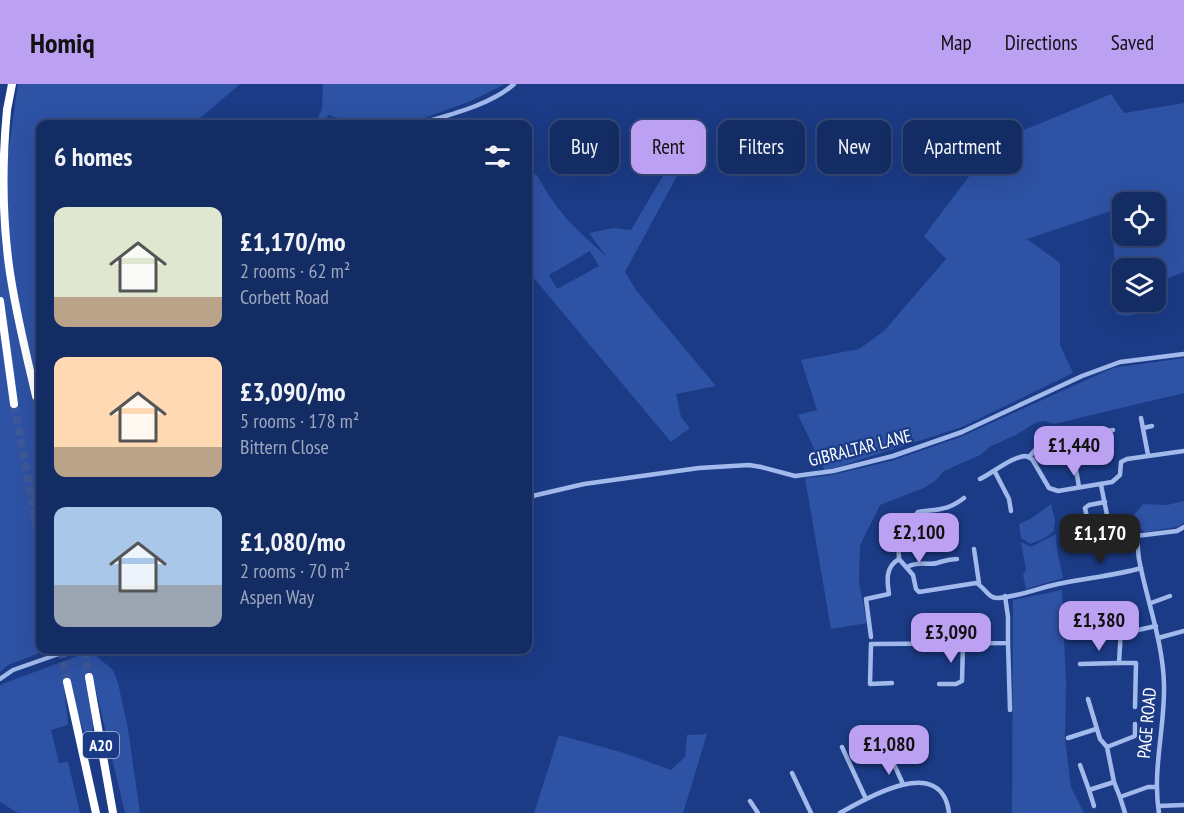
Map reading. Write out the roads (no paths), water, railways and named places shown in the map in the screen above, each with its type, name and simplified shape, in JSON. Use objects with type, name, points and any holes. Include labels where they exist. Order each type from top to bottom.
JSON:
[{"type":"highway","points":[[12,84],[2,165],[4,226],[15,305],[36,396]]},
{"type":"highway","points":[[0,301],[14,404]]},
{"type":"highway","name":"A20","points":[[90,677],[113,813]]},
{"type":"highway","name":"A20","points":[[67,682],[96,813]]},
{"type":"highway","points":[[103,758],[118,813]]},
{"type":"street","points":[[431,120],[471,107],[508,90],[514,84]]},
{"type":"street","name":"GIBRALTAR LANE","points":[[532,496],[584,484],[699,468],[761,466],[795,476],[833,471],[893,456],[962,432],[1082,376],[1120,362],[1184,354]]},
{"type":"street","points":[[1141,418],[1148,455]]},
{"type":"street","points":[[1143,428],[1152,426]]},
{"type":"street","points":[[1029,457],[1045,444],[1113,430]]},
{"type":"street","points":[[1071,439],[1079,487]]},
{"type":"street","points":[[1029,457],[1051,490],[1058,491],[1101,485],[1118,479],[1122,461],[1184,451]]},
{"type":"street","points":[[980,479],[995,472],[1017,456],[1029,457]]},
{"type":"street","points":[[995,472],[1009,499],[1011,511]]},
{"type":"street","points":[[1101,485],[1108,520]]},
{"type":"street","points":[[964,498],[948,508],[916,514],[898,537],[899,559],[907,567],[915,580],[916,589],[920,592],[979,584]]},
{"type":"street","points":[[1009,499],[1016,498]]},
{"type":"street","name":"PAGE ROAD","points":[[1105,502],[1089,505],[1085,511],[1088,522],[1124,517],[1130,518],[1134,524],[1141,568],[1156,626],[1164,689],[1156,787],[1159,813]]},
{"type":"street","points":[[1136,537],[1177,531],[1184,527]]},
{"type":"street","points":[[974,549],[979,584],[991,596],[997,598],[1141,568]]},
{"type":"street","points":[[907,567],[919,562],[935,564],[948,558],[957,559]]},
{"type":"street","points":[[872,637],[863,600],[889,594],[887,577],[893,563],[899,559]]},
{"type":"street","points":[[1005,596],[1008,617],[1010,710]]},
{"type":"street","points":[[1151,603],[1170,596]]},
{"type":"street","points":[[1102,612],[1133,611]]},
{"type":"street","points":[[1119,663],[1122,612]]},
{"type":"street","points":[[1122,629],[1138,630],[1156,626]]},
{"type":"street","points":[[1158,638],[1184,631]]},
{"type":"street","points":[[916,632],[916,644]]},
{"type":"street","points":[[891,683],[870,684],[872,644],[1008,643]]},
{"type":"street","points":[[939,684],[956,684],[962,681],[963,644]]},
{"type":"street","points":[[0,679],[13,670],[59,654]]},
{"type":"street","points":[[1080,664],[1136,663],[1136,707]]},
{"type":"street","points":[[1088,699],[1096,729],[1107,747],[1114,782],[1125,813]]},
{"type":"street","points":[[1107,747],[1135,736],[1135,724]]},
{"type":"street","points":[[1068,738],[1096,729]]},
{"type":"street","points":[[901,744],[890,745],[893,762],[903,784]]},
{"type":"street","points":[[842,747],[866,799]]},
{"type":"street","points":[[1080,765],[1094,806]]},
{"type":"street","points":[[792,773],[811,813]]},
{"type":"street","points":[[1089,790],[1114,782]]},
{"type":"street","points":[[840,813],[866,799],[903,784],[919,783],[934,787],[945,798],[949,813]]},
{"type":"street","points":[[1120,797],[1148,787],[1156,787]]},
{"type":"street","points":[[750,801],[758,813]]},
{"type":"street","points":[[1158,806],[1184,805]]},
{"type":"tunnel","points":[[14,404],[36,522]]},
{"type":"tunnel","points":[[62,654],[67,682]]},
{"type":"tunnel","points":[[85,654],[89,677]]}]
